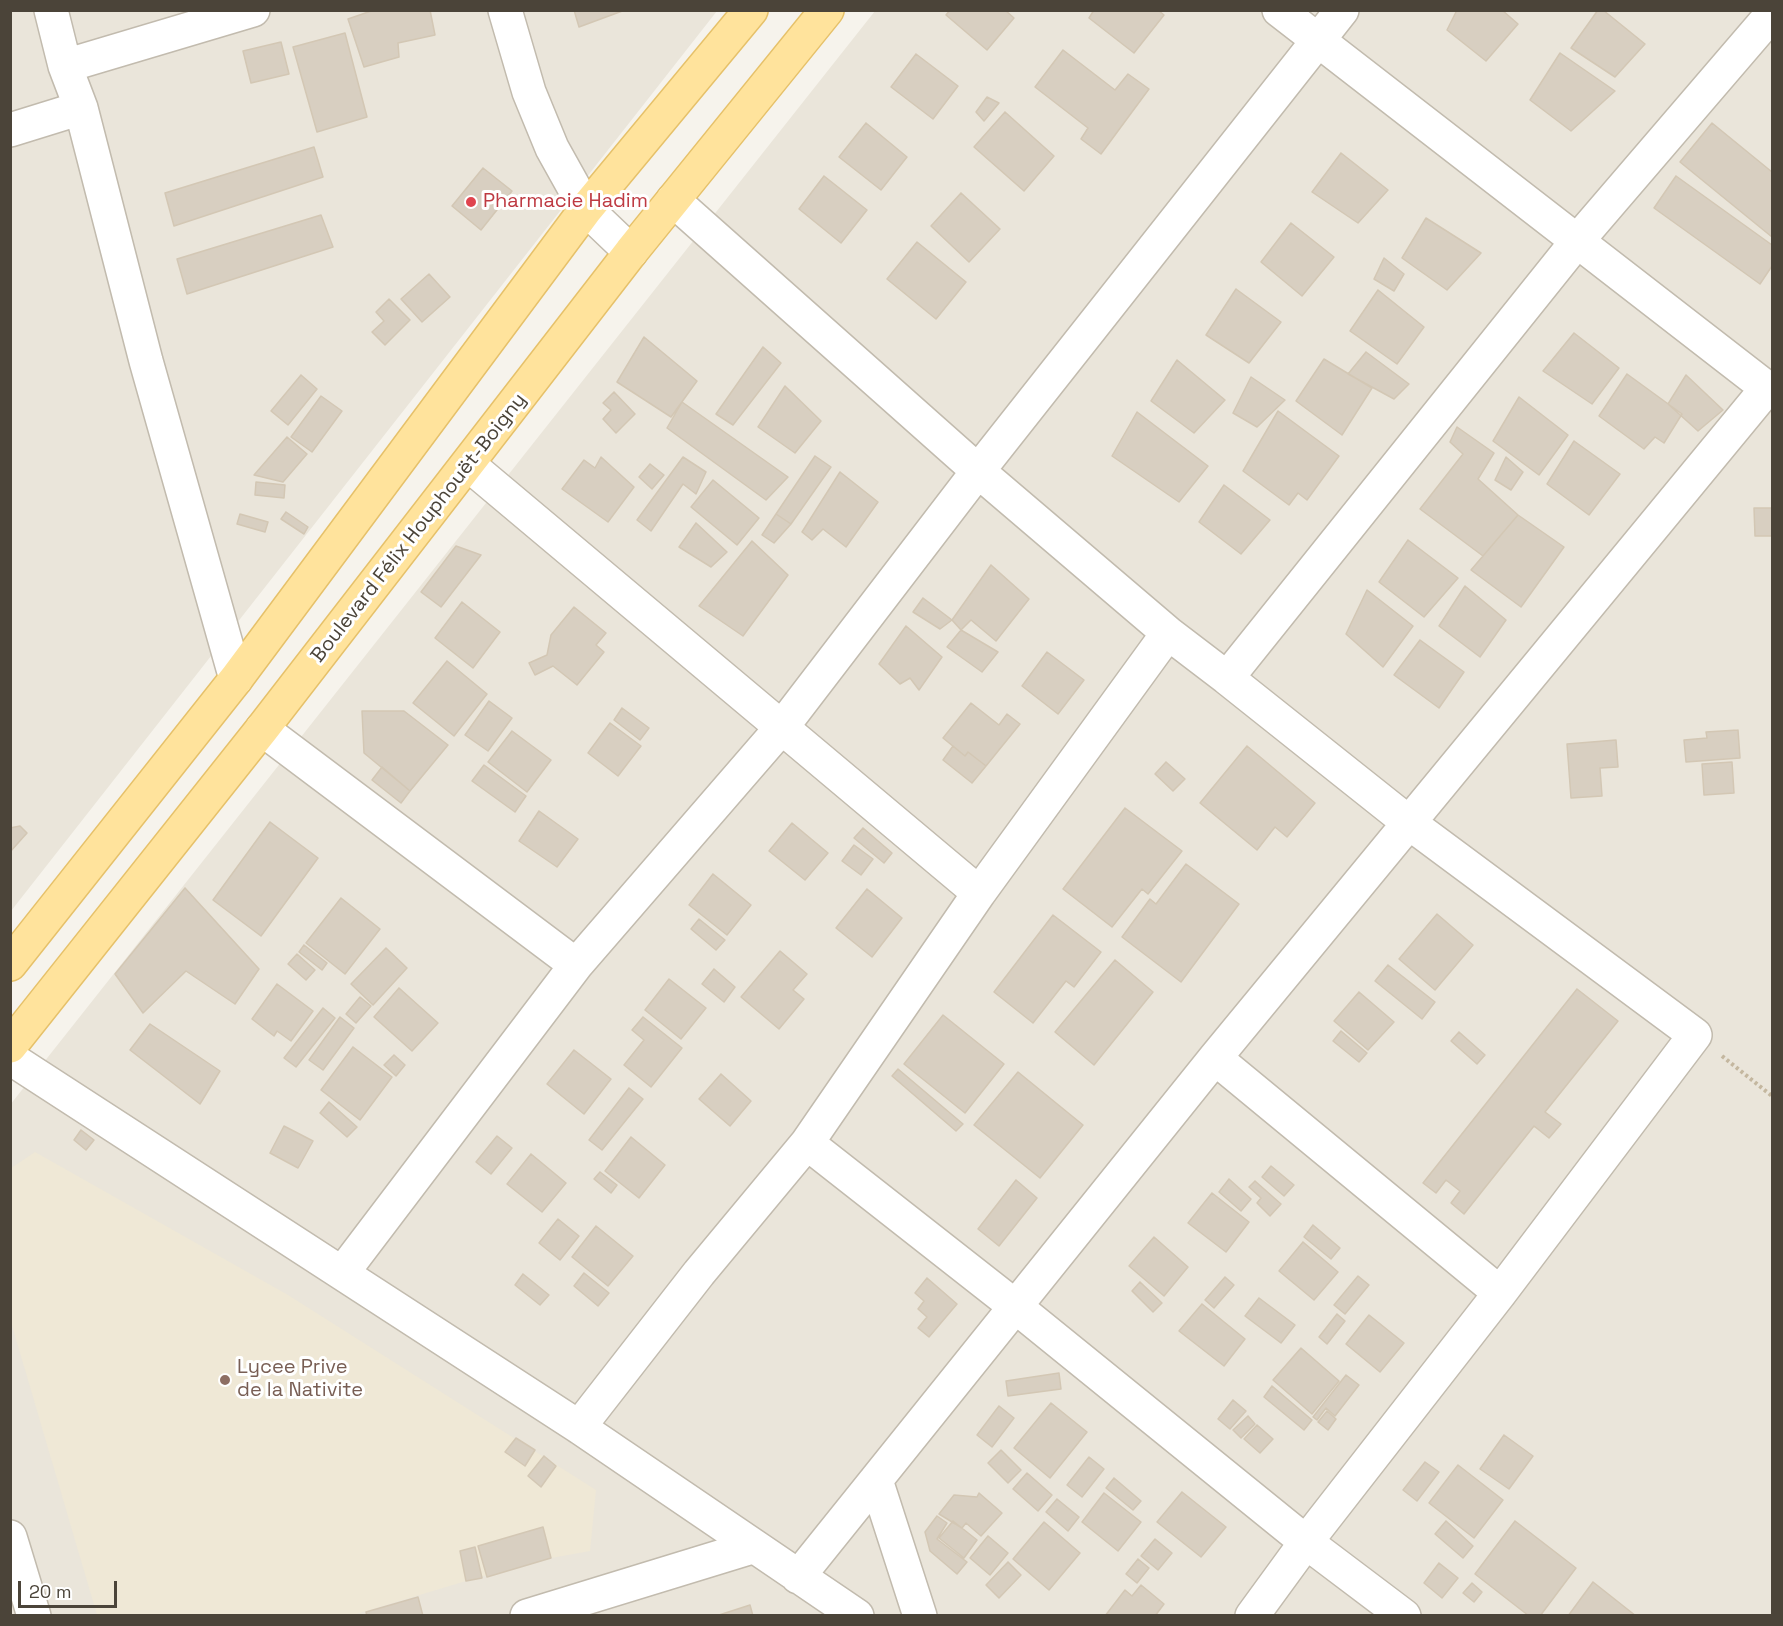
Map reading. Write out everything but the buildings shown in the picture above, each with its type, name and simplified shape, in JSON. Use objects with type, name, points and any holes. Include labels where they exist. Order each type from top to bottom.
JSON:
[{"type":"main road","points":[[10,964],[236,679],[586,209],[751,10]]},
{"type":"main road","name":"Boulevard Félix Houphouët-Boigny","points":[[10,1046],[469,465],[631,252],[827,10]]},
{"type":"street","points":[[51,10],[65,66],[81,108],[146,361],[236,679]]},
{"type":"street","points":[[65,66],[253,10]]},
{"type":"street","points":[[505,10],[529,92],[552,148],[586,209],[631,252]]},
{"type":"street","points":[[798,1578],[1215,1058],[1408,822],[1771,389],[1280,10]]},
{"type":"street","points":[[343,1272],[576,965],[782,728],[978,471],[1342,10]]},
{"type":"street","points":[[1227,678],[1578,240],[1773,14]]},
{"type":"street","points":[[10,130],[81,108]]},
{"type":"street","points":[[673,200],[978,471],[1168,633],[1408,822],[1695,1035],[1500,1293],[1306,1542],[1252,1616]]},
{"type":"street","points":[[469,465],[979,893]]},
{"type":"street","points":[[579,1427],[699,1273],[807,1143],[979,893],[1168,633]]},
{"type":"street","points":[[262,729],[576,965]]},
{"type":"street","points":[[10,1058],[579,1427],[856,1616]]},
{"type":"street","points":[[1215,1058],[1500,1293]]},
{"type":"street","points":[[807,1143],[1016,1307],[1306,1542],[1404,1616]]},
{"type":"street","points":[[876,1480],[920,1616]]},
{"type":"street","points":[[10,1537],[34,1616]]},
{"type":"street","points":[[527,1616],[752,1547]]},
{"type":"path","points":[[1695,1035],[1773,1096]]},
{"type":"shaded area","points":[[11,11],[717,11],[11,911]]},
{"type":"shaded area","points":[[875,11],[1772,11],[1772,1615],[11,1615],[10,1105]]},
{"type":"shaded area","name":"Lycee Prive de la Nativite","points":[[35,1152],[288,1295],[596,1490],[590,1551],[551,1558],[353,1615],[97,1615],[11,1322],[11,1168]]},
{"type":"place","name":"Pharmacie Hadim","points":[[471,202]]},
{"type":"place","name":"Lycee Prive de la Nativite","points":[[225,1380]]}]
